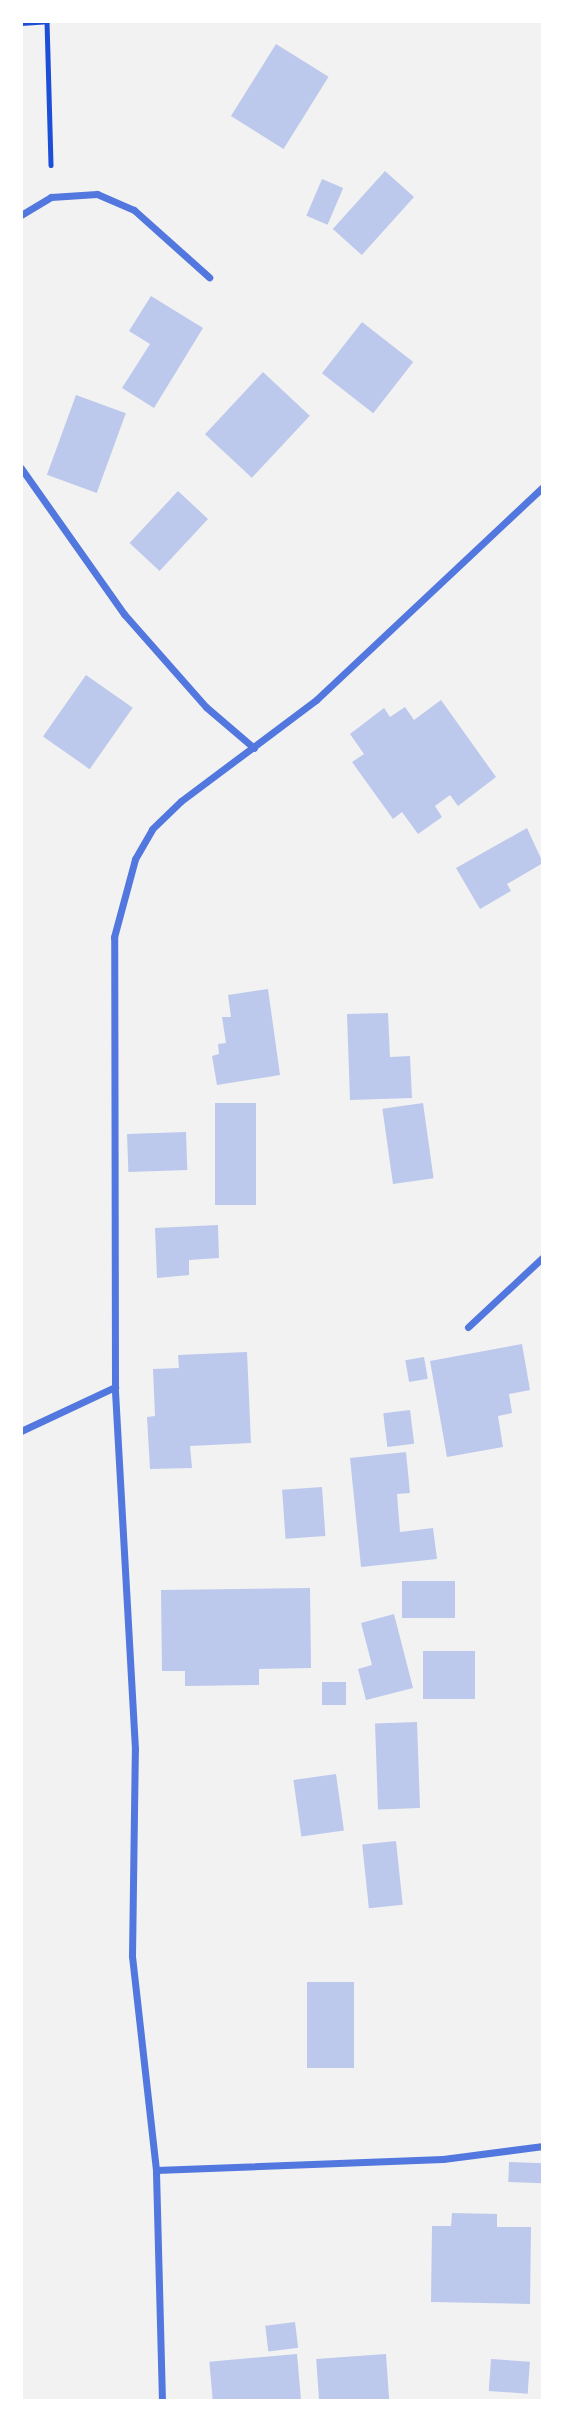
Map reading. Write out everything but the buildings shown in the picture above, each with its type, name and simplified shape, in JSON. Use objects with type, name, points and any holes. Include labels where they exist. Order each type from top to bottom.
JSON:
[{"type":"street","points":[[21,215],[51,197],[97,194],[134,210],[209,277]]},
{"type":"street","points":[[21,468],[124,614],[206,707],[254,748]]},
{"type":"street","points":[[162,2401],[156,2170],[132,1956],[135,1749],[115,1387],[114,937],[135,859],[152,829],[181,801],[254,748],[368,655],[543,487]]},
{"type":"street","points":[[468,1327],[543,1257]]},
{"type":"street","points":[[21,1431],[115,1387]]},
{"type":"street","points":[[156,2170],[443,2159],[543,2146]]},
{"type":"path","points":[[21,23],[47,21],[51,197]]}]
